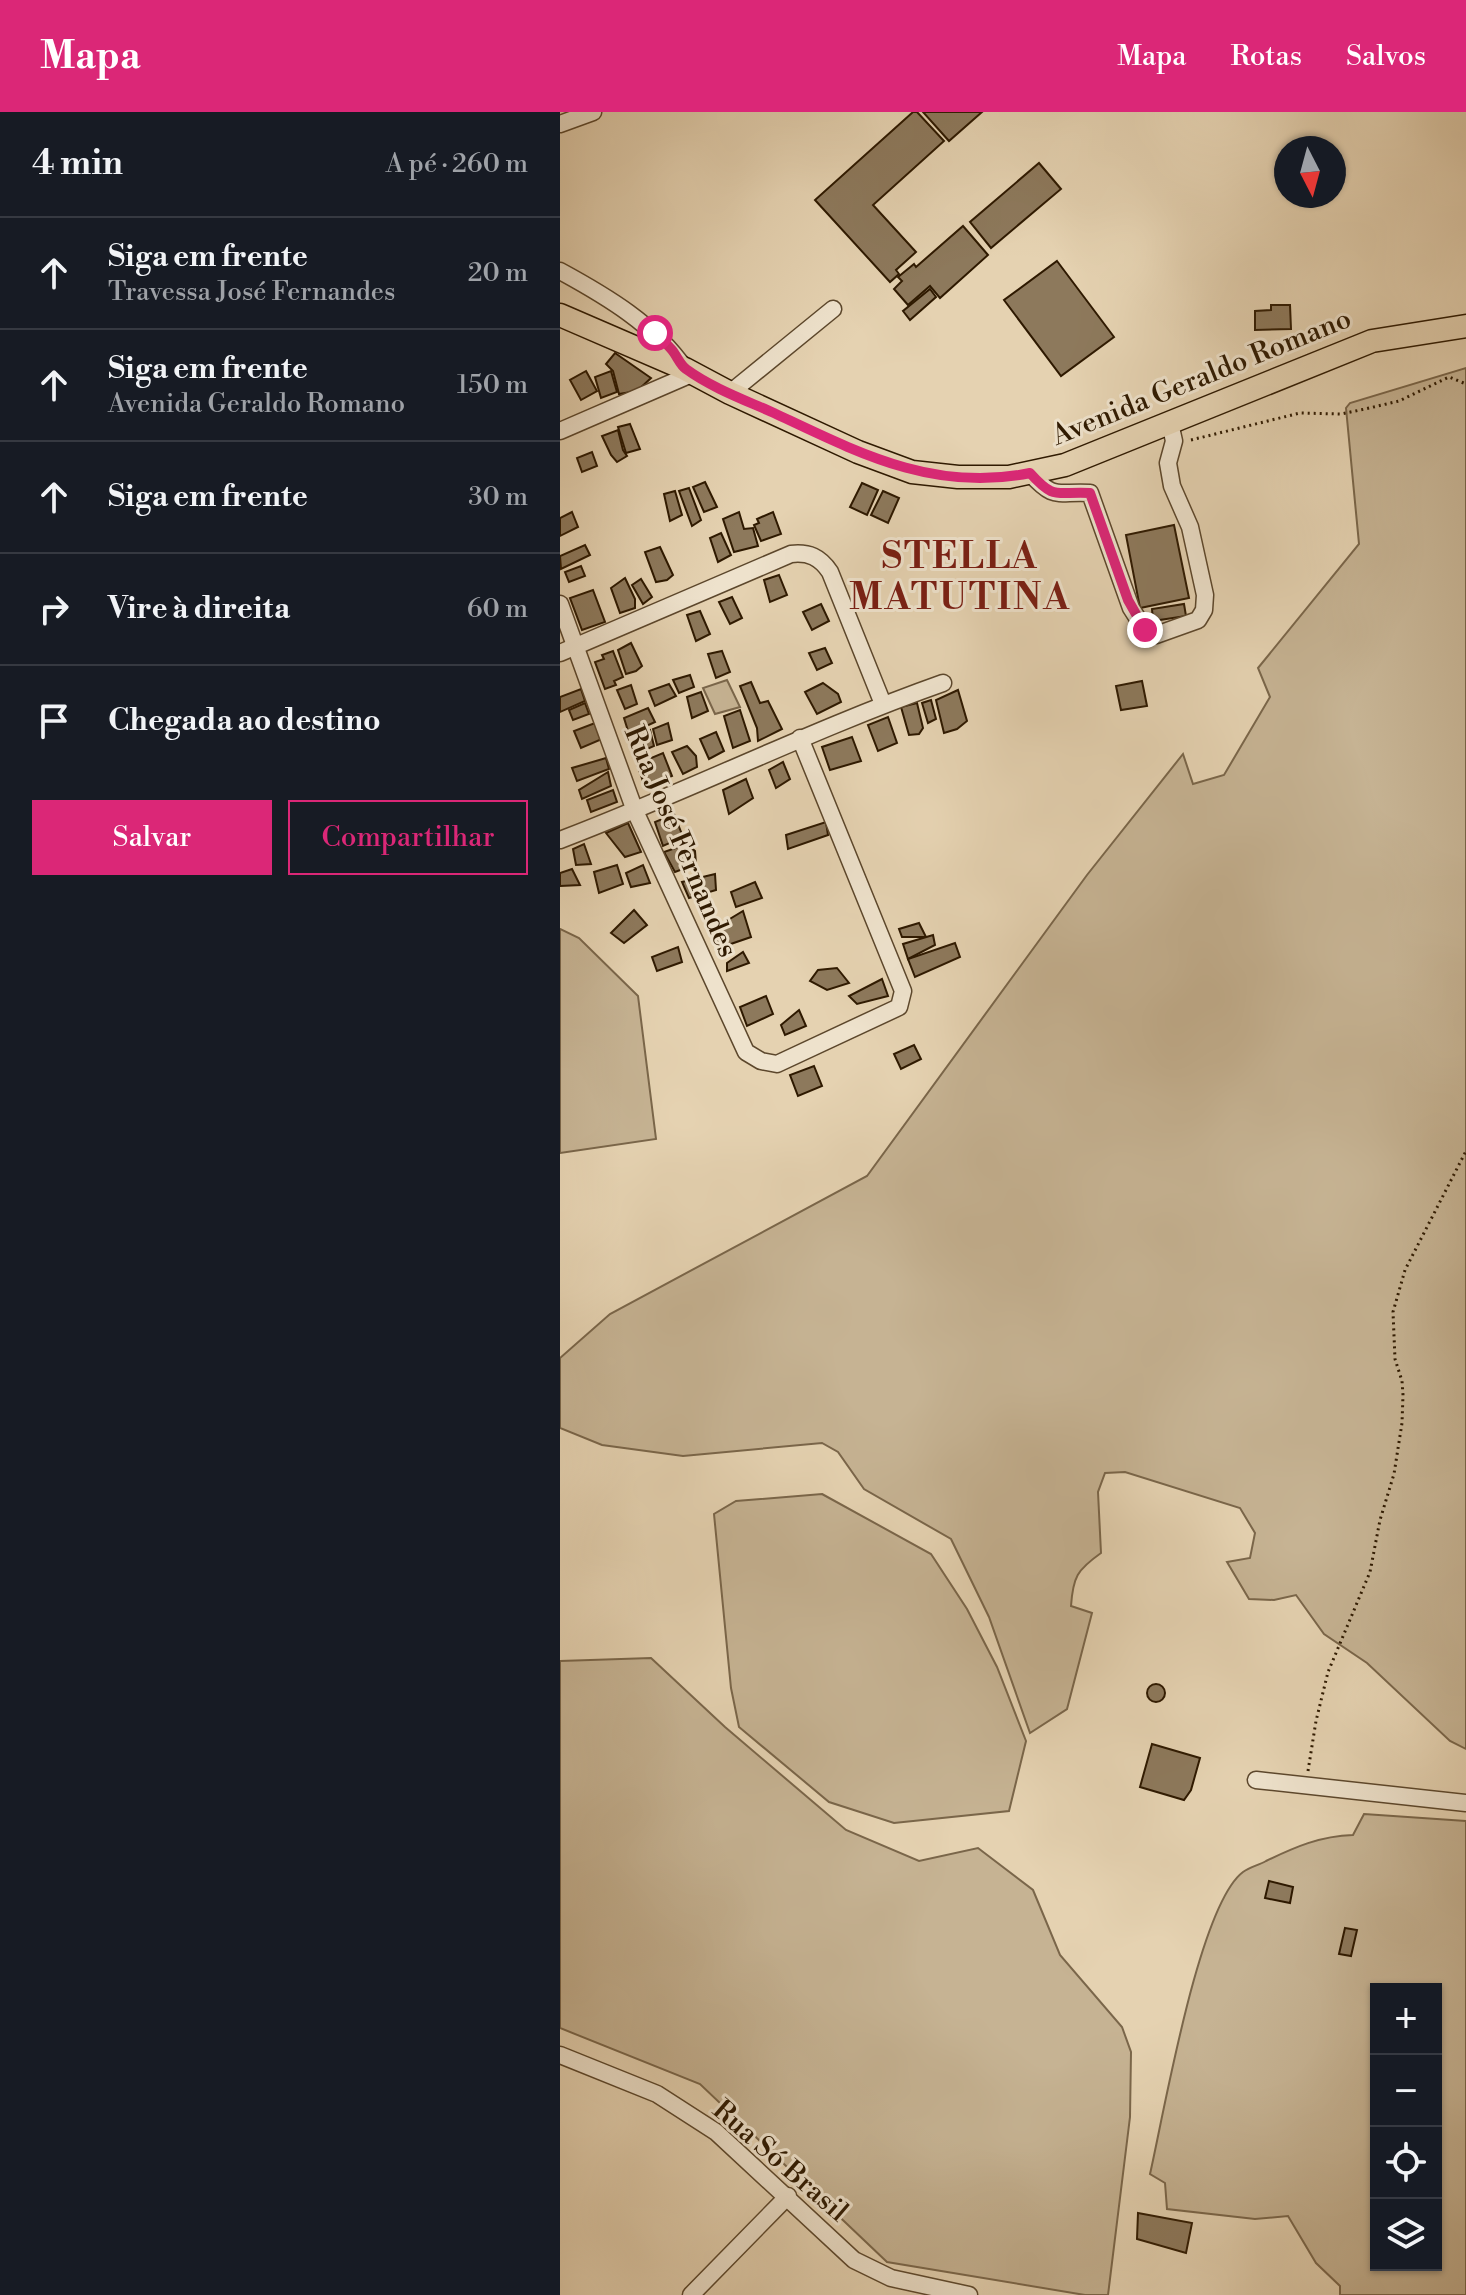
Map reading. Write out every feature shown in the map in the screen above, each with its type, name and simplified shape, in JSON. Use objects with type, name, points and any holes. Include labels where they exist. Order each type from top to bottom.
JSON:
[{"type":"main road","name":"Avenida Geraldo Romano","points":[[560,315],[689,371],[858,452],[912,472],[958,477],[1009,477],[1030,473],[1171,434],[1372,341],[1466,326]]},
{"type":"street","points":[[560,124],[593,112]]},
{"type":"street","points":[[560,271],[589,287],[655,333],[689,371],[560,431]]},
{"type":"street","points":[[730,393],[833,309]]},
{"type":"street","points":[[1030,473],[1046,491],[1058,494],[1090,493],[1131,608],[1145,630],[1156,635],[1198,620],[1204,610],[1205,595],[1190,527],[1172,486],[1168,463],[1171,434]]},
{"type":"street","points":[[560,653],[791,554],[810,554],[824,563],[830,572],[883,704]]},
{"type":"street","name":"Rua José Fernandes","points":[[560,604],[635,811],[746,1052],[761,1061],[777,1064],[899,1007],[903,991],[800,738]]},
{"type":"street","points":[[560,840],[635,811],[800,738],[943,683]]},
{"type":"street","points":[[1256,1780],[1466,1803]]},
{"type":"street","name":"Rua Só Brasil","points":[[560,2055],[657,2094],[716,2132],[854,2260],[891,2278],[969,2295]]},
{"type":"street","points":[[691,2295],[788,2196]]},
{"type":"path","points":[[1171,434],[1235,427],[1300,413],[1320,411],[1341,414],[1399,401],[1449,377],[1466,384]]},
{"type":"path","points":[[1307,1787],[1316,1721],[1328,1672],[1370,1572],[1380,1520],[1394,1474],[1403,1395],[1395,1359],[1393,1312],[1405,1270],[1466,1151]]},
{"type":"shaded area","points":[[1466,368],[1466,1749],[1450,1741],[1367,1663],[1324,1634],[1296,1595],[1274,1600],[1249,1599],[1227,1562],[1250,1558],[1255,1533],[1240,1508],[1125,1472],[1105,1473],[1098,1492],[1101,1553],[1081,1570],[1073,1588],[1071,1606],[1092,1613],[1067,1709],[1030,1733],[989,1617],[951,1539],[864,1489],[838,1452],[822,1443],[683,1456],[602,1445],[560,1428],[560,1358],[610,1314],[867,1176],[1087,875],[1183,754],[1193,784],[1224,775],[1270,697],[1258,668],[1359,544],[1346,408],[1350,403]]},
{"type":"shaded area","points":[[727,680],[740,707],[715,714],[703,688]]},
{"type":"shaded area","points":[[560,929],[579,938],[638,996],[656,1139],[560,1153]]},
{"type":"shaded area","points":[[822,1494],[931,1554],[967,1609],[997,1667],[1026,1741],[1009,1811],[894,1823],[829,1802],[739,1727],[731,1688],[714,1514],[736,1501]]},
{"type":"shaded area","points":[[651,1658],[725,1727],[846,1830],[919,1861],[978,1848],[1033,1890],[1060,1955],[1122,2027],[1131,2052],[1130,2117],[1108,2295],[1085,2295],[887,2262],[700,2084],[560,2028],[560,1661]]},
{"type":"shaded area","points":[[1364,1814],[1466,1821],[1466,2295],[1340,2295],[1340,2286],[1316,2263],[1288,2216],[1255,2219],[1167,2209],[1165,2183],[1150,2174],[1185,2012],[1212,1925],[1227,1892],[1243,1872],[1298,1847],[1353,1835]]},
{"type":"building","points":[[913,112],[917,112],[944,141],[873,205],[916,252],[896,270],[899,274],[890,282],[815,200]]},
{"type":"building","points":[[923,112],[982,112],[949,141]]},
{"type":"building","points":[[1039,163],[1061,189],[991,248],[970,222]]},
{"type":"building","points":[[963,226],[988,255],[940,298],[930,286],[908,305],[894,289],[902,281],[898,277],[914,264],[916,267]]},
{"type":"building","points":[[1057,261],[1114,337],[1061,376],[1004,300]]},
{"type":"building","points":[[930,289],[936,297],[910,320],[903,311]]},
{"type":"building","points":[[1271,305],[1290,305],[1291,329],[1255,330],[1255,311],[1271,310]]},
{"type":"building","points":[[615,353],[651,378],[637,391],[619,394],[613,371],[606,364]]},
{"type":"building","points":[[586,371],[597,391],[581,400],[570,380]]},
{"type":"building","points":[[611,371],[617,392],[601,398],[595,377]]},
{"type":"building","points":[[630,424],[640,449],[626,453],[618,427]]},
{"type":"building","points":[[618,430],[627,456],[617,462],[602,436]]},
{"type":"building","points":[[592,452],[597,466],[582,472],[577,458]]},
{"type":"building","points":[[705,482],[717,507],[704,512],[693,487]]},
{"type":"building","points":[[862,483],[878,490],[867,515],[850,507]]},
{"type":"building","points":[[689,488],[701,520],[692,526],[679,491]]},
{"type":"building","points":[[675,491],[682,515],[670,521],[664,494]]},
{"type":"building","points":[[883,491],[899,498],[888,523],[871,515]]},
{"type":"building","points":[[572,512],[578,527],[560,536],[560,518]]},
{"type":"building","points":[[739,512],[744,529],[753,528],[758,546],[734,552],[723,519]]},
{"type":"building","points":[[773,512],[781,534],[761,541],[754,525],[759,523],[757,519]]},
{"type":"building","points":[[1174,525],[1189,598],[1140,608],[1126,535]]},
{"type":"building","points":[[721,533],[731,555],[718,562],[710,538]]},
{"type":"building","points":[[585,545],[590,555],[561,569],[560,556]]},
{"type":"building","points":[[660,547],[673,575],[656,582],[645,552]]},
{"type":"building","points":[[581,566],[585,576],[569,582],[565,572]]},
{"type":"building","points":[[779,575],[787,595],[770,602],[764,580]]},
{"type":"building","points":[[625,578],[635,599],[635,608],[620,613],[611,588]]},
{"type":"building","points":[[641,579],[652,597],[643,604],[632,585]]},
{"type":"building","points":[[593,590],[605,622],[582,630],[570,598]]},
{"type":"building","points":[[732,597],[742,618],[730,624],[719,602]]},
{"type":"building","points":[[821,604],[829,621],[812,630],[803,612]]},
{"type":"building","points":[[1184,604],[1186,616],[1153,621],[1152,609]]},
{"type":"building","points":[[700,611],[710,634],[696,641],[687,615]]},
{"type":"building","points":[[631,643],[642,666],[626,674],[618,650]]},
{"type":"building","points":[[825,648],[832,663],[817,670],[809,653]]},
{"type":"building","points":[[613,651],[623,677],[614,681],[616,685],[605,689],[595,662]]},
{"type":"building","points":[[722,651],[730,672],[716,678],[708,654]]},
{"type":"building","points":[[690,675],[694,687],[679,693],[673,680]]},
{"type":"building","points":[[1142,681],[1147,706],[1121,710],[1116,686]]},
{"type":"building","points":[[751,682],[760,703],[768,701],[782,729],[758,741],[757,728],[740,686]]},
{"type":"building","points":[[823,683],[838,694],[841,702],[817,714],[805,692]]},
{"type":"building","points":[[669,684],[676,696],[655,706],[649,691]]},
{"type":"building","points":[[631,685],[637,704],[625,709],[617,690]]},
{"type":"building","points":[[581,689],[585,701],[560,712],[560,697]]},
{"type":"building","points":[[958,690],[967,721],[957,729],[944,733],[936,700]]},
{"type":"building","points":[[701,692],[708,711],[692,718],[687,697]]},
{"type":"building","points":[[931,700],[936,719],[928,723],[922,703]]},
{"type":"building","points":[[585,703],[589,714],[573,720],[569,710]]},
{"type":"building","points":[[917,703],[923,728],[919,734],[909,735],[901,707]]},
{"type":"building","points":[[648,708],[655,722],[629,734],[624,718]]},
{"type":"building","points":[[740,710],[750,741],[733,748],[724,716]]},
{"type":"building","points":[[888,717],[897,743],[878,751],[868,725]]},
{"type":"building","points":[[595,723],[602,739],[581,748],[574,731]]},
{"type":"building","points":[[668,723],[672,740],[657,745],[653,729]]},
{"type":"building","points":[[650,730],[654,746],[636,754],[628,738]]},
{"type":"building","points":[[716,732],[724,751],[709,759],[700,739]]},
{"type":"building","points":[[852,737],[861,761],[830,770],[822,747]]},
{"type":"building","points":[[687,746],[696,756],[697,767],[683,774],[672,752]]},
{"type":"building","points":[[663,753],[672,776],[645,787],[637,764]]},
{"type":"building","points":[[606,758],[609,769],[577,781],[572,768]]},
{"type":"building","points":[[783,762],[790,779],[776,788],[769,770]]},
{"type":"building","points":[[608,772],[611,786],[582,799],[579,790]]},
{"type":"building","points":[[746,779],[753,798],[729,814],[723,790]]},
{"type":"building","points":[[613,790],[617,802],[591,812],[587,800]]},
{"type":"building","points":[[674,814],[683,837],[663,846],[655,822]]},
{"type":"building","points":[[826,822],[828,835],[788,849],[786,835]]},
{"type":"building","points":[[628,823],[641,852],[625,857],[606,833]]},
{"type":"building","points":[[584,844],[591,864],[576,865],[573,849]]},
{"type":"building","points":[[687,844],[695,851],[696,864],[675,872],[664,852]]},
{"type":"building","points":[[617,865],[623,884],[599,893],[594,872]]},
{"type":"building","points":[[643,865],[650,883],[631,887],[626,873]]},
{"type":"building","points":[[572,869],[580,885],[560,886],[560,873]]},
{"type":"building","points":[[715,874],[716,890],[689,898],[682,882]]},
{"type":"building","points":[[755,882],[762,898],[736,907],[731,892]]},
{"type":"building","points":[[634,910],[647,925],[624,943],[611,933]]},
{"type":"building","points":[[743,911],[751,937],[722,947],[710,931]]},
{"type":"building","points":[[919,923],[926,937],[902,937],[899,929]]},
{"type":"building","points":[[933,935],[935,945],[908,959],[903,944]]},
{"type":"building","points":[[955,943],[960,957],[915,977],[908,959]]},
{"type":"building","points":[[678,947],[682,962],[657,971],[652,957]]},
{"type":"building","points":[[743,952],[749,963],[727,971],[727,963]]},
{"type":"building","points":[[837,968],[849,983],[827,990],[810,981],[818,970]]},
{"type":"building","points":[[882,979],[888,996],[857,1004],[849,996]]},
{"type":"building","points":[[766,996],[773,1014],[747,1026],[740,1007]]},
{"type":"building","points":[[799,1010],[806,1026],[785,1035],[781,1025]]},
{"type":"building","points":[[914,1045],[921,1059],[901,1069],[894,1054]]},
{"type":"building","points":[[814,1066],[822,1086],[798,1096],[790,1075]]},
{"type":"building","points":[[1152,1684],[1160,1684],[1165,1693],[1163,1700],[1152,1702],[1147,1697],[1147,1689]]},
{"type":"building","points":[[1152,1744],[1200,1758],[1191,1790],[1184,1800],[1140,1787]]},
{"type":"building","points":[[1269,1881],[1293,1887],[1290,1903],[1265,1898]]},
{"type":"building","points":[[1345,1928],[1357,1930],[1351,1956],[1339,1954]]},
{"type":"building","points":[[1138,2213],[1192,2223],[1186,2253],[1137,2239]]},
{"type":"district","name":"STELLA MATUTINA","points":[[960,576]]},
{"type":"route","points":[[655,333],[671,348],[685,369],[858,452],[912,472],[958,477],[1009,477],[1030,473],[1046,491],[1058,494],[1090,493],[1128,600],[1145,630]]}]
